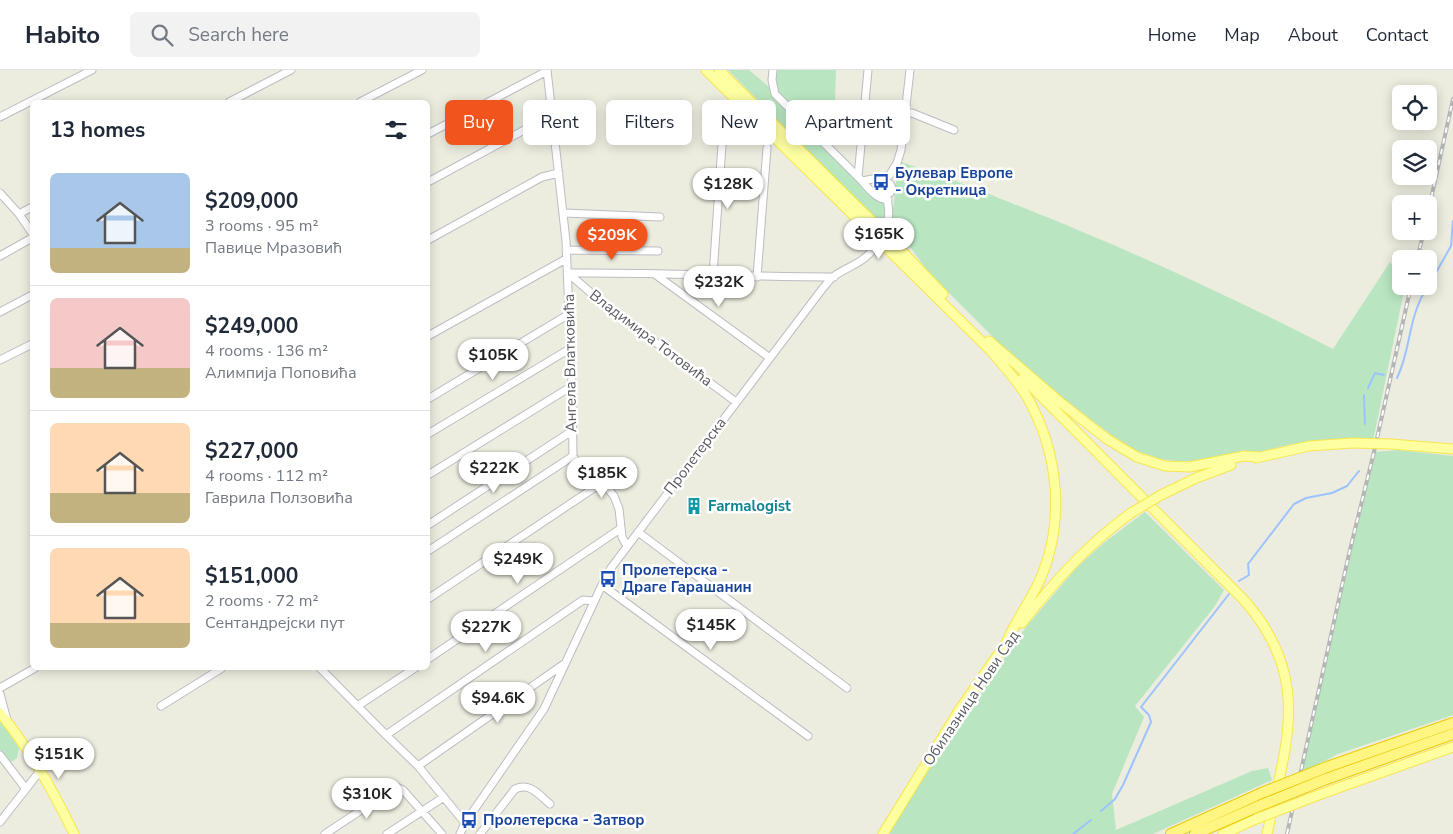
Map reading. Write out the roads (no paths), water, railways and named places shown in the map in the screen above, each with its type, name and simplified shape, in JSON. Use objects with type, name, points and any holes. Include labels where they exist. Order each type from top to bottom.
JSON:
[{"type":"highway","points":[[1171,834],[1264,792],[1327,767],[1453,723]]},
{"type":"highway","points":[[1195,834],[1326,779],[1453,734]]},
{"type":"main road","points":[[706,70],[881,235]]},
{"type":"main road","points":[[719,70],[992,348],[1244,600],[1267,631],[1278,651],[1286,674],[1290,716],[1287,741],[1267,834]]},
{"type":"main road","points":[[992,348],[1112,442],[1137,457],[1166,466],[1189,467],[1244,456],[1260,456]]},
{"type":"main road","points":[[992,348],[1020,387],[1039,422],[1053,470],[1056,500],[1052,544],[1043,571],[1033,594],[1006,643]]},
{"type":"main road","name":"Обилазница Нови Сад","points":[[883,834],[960,709],[1006,643],[1050,588],[1081,555],[1104,534],[1131,514],[1161,494],[1222,468],[1260,456],[1309,446],[1352,443],[1453,449]]},
{"type":"main road","points":[[0,713],[40,772],[74,834]]},
{"type":"main road","points":[[1223,834],[1321,794],[1453,747]]},
{"type":"street","points":[[33,100],[92,70]]},
{"type":"street","points":[[233,100],[291,70]]},
{"type":"street","points":[[364,100],[422,70]]},
{"type":"street","points":[[773,70],[772,80],[775,94],[882,199],[887,197],[892,188],[888,179]]},
{"type":"street","points":[[860,179],[868,70]]},
{"type":"street","points":[[906,100],[910,70]]},
{"type":"street","points":[[430,133],[547,71]]},
{"type":"street","name":"Ангела Влатковића","points":[[547,71],[550,100]]},
{"type":"street","points":[[0,117],[30,102]]},
{"type":"street","points":[[910,113],[954,130]]},
{"type":"street","points":[[430,181],[523,131]]},
{"type":"street","name":"Ангела Влатковића","points":[[555,145],[564,213],[568,273],[573,456]]},
{"type":"street","points":[[713,275],[722,145]]},
{"type":"street","points":[[888,179],[897,164],[901,145]]},
{"type":"street","points":[[757,277],[767,148]]},
{"type":"street","points":[[430,239],[542,177],[559,173]]},
{"type":"street","points":[[860,179],[888,179]]},
{"type":"street","points":[[0,193],[19,214],[30,230]]},
{"type":"street","points":[[881,235],[889,217],[887,197]]},
{"type":"street","points":[[19,214],[30,208]]},
{"type":"street","points":[[564,213],[660,217]]},
{"type":"street","name":"Пролетерска","points":[[460,834],[465,823],[544,708],[602,585],[627,546],[823,288],[834,277],[869,255],[875,248],[881,235]]},
{"type":"street","points":[[0,256],[30,239]]},
{"type":"street","points":[[566,250],[658,251]]},
{"type":"street","points":[[430,335],[566,259]]},
{"type":"street","points":[[568,273],[834,277]]},
{"type":"street","name":"Владимира Тотовића","points":[[568,273],[605,305],[736,402]]},
{"type":"street","points":[[656,275],[770,358]]},
{"type":"street","points":[[0,312],[30,296]]},
{"type":"street","points":[[430,398],[569,314]]},
{"type":"street","points":[[0,360],[30,345]]},
{"type":"street","points":[[430,433],[571,348]]},
{"type":"street","points":[[430,475],[572,386]]},
{"type":"street","points":[[430,524],[572,431]]},
{"type":"street","points":[[430,550],[573,456],[581,469],[614,496],[619,509],[622,537],[627,546]]},
{"type":"street","points":[[430,598],[600,484]]},
{"type":"street","points":[[430,658],[620,529]]},
{"type":"street","points":[[638,532],[847,688]]},
{"type":"street","points":[[602,585],[808,736]]},
{"type":"street","points":[[386,735],[583,600],[594,601]]},
{"type":"street","points":[[418,766],[565,663]]},
{"type":"street","points":[[0,688],[32,670]]},
{"type":"street","points":[[161,706],[219,670]]},
{"type":"street","points":[[325,670],[418,766],[465,823]]},
{"type":"street","points":[[359,705],[412,670]]},
{"type":"street","points":[[0,694],[7,721]]},
{"type":"street","points":[[0,755],[26,789]]},
{"type":"street","points":[[0,822],[40,772]]},
{"type":"street","points":[[480,834],[515,789],[522,786],[529,787],[550,804]]},
{"type":"street","points":[[325,834],[396,787],[403,790],[442,834]]},
{"type":"street","points":[[387,834],[444,797]]},
{"type":"waterway","points":[[1437,271],[1451,246],[1453,221]]},
{"type":"waterway","points":[[1397,378],[1402,366],[1416,310],[1423,295]]},
{"type":"waterway","points":[[1368,388],[1375,373],[1384,375]]},
{"type":"waterway","points":[[1364,395],[1365,424]]},
{"type":"waterway","points":[[1239,581],[1249,575],[1248,564],[1294,504],[1306,498],[1332,493],[1347,486],[1359,471]]},
{"type":"waterway","points":[[1101,811],[1115,799],[1123,785],[1151,722],[1149,715],[1141,707],[1229,594]]},
{"type":"waterway","points":[[1073,834],[1091,820]]},
{"type":"railway","points":[[1432,195],[1453,99]]},
{"type":"railway","points":[[1419,250],[1422,240]]},
{"type":"railway","points":[[1287,834],[1409,295]]},
{"type":"place","name":"Булевар Европе - Окретница","points":[[881,182]]},
{"type":"place","name":"Farmalogist","points":[[694,506]]},
{"type":"place","name":"Пролетерска - Драге Гарашанин","points":[[608,579]]},
{"type":"place","name":"Пролетерска - Затвор","points":[[469,820]]}]
